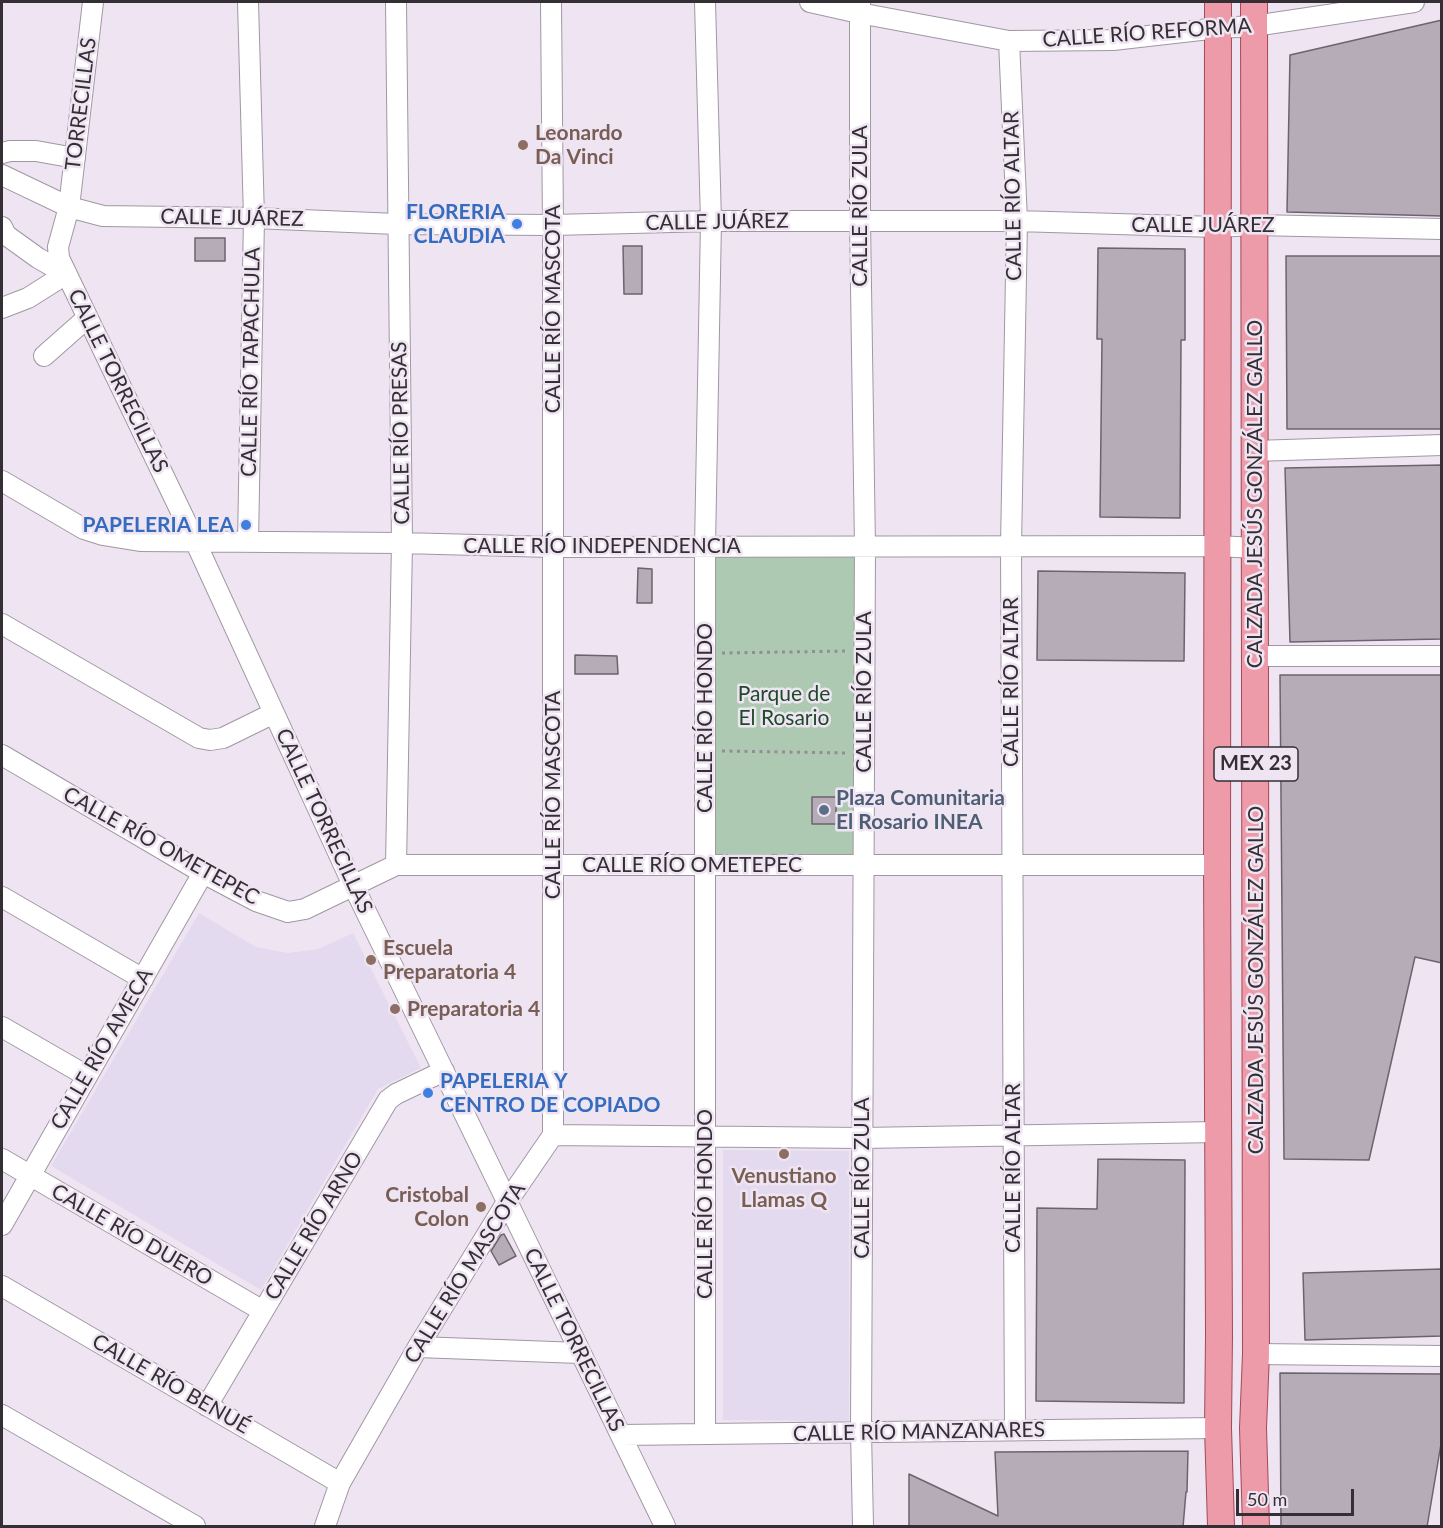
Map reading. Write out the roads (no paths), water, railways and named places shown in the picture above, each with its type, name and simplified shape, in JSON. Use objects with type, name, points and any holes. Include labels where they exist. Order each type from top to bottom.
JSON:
[{"type":"main road","name":"CALZADA JESÚS GONZÁLEZ GALLO","points":[[1218,2],[1217,865],[1220,1336],[1218,1428],[1221,1527]]},
{"type":"main road","name":"CALZADA JESÚS GONZÁLEZ GALLO","points":[[1254,14],[1256,1354],[1253,1428],[1256,1527]]},
{"type":"main road","points":[[1220,1336],[1253,1428]]},
{"type":"street","name":"TORRECILLAS","points":[[69,207],[93,2]]},
{"type":"street","name":"CALLE RÍO TAPACHULA","points":[[248,2],[254,218],[249,542]]},
{"type":"street","name":"CALLE RÍO PRESAS","points":[[396,2],[402,543],[396,865]]},
{"type":"street","name":"CALLE RÍO MASCOTA","points":[[325,1527],[340,1483],[418,1347],[507,1202],[553,1135],[551,2]]},
{"type":"street","name":"CALLE RÍO HONDO","points":[[705,2],[711,221],[705,547],[705,1434]]},
{"type":"street","name":"CALLE RÍO REFORMA","points":[[810,2],[860,7],[1009,41],[1113,40],[1218,28],[1254,14],[1406,2]]},
{"type":"street","name":"CALLE RÍO ZULA","points":[[860,7],[860,221],[865,547],[861,1432],[863,1527]]},
{"type":"street","name":"CALLE RÍO ALTAR","points":[[1009,41],[1017,221],[1011,546],[1015,1431]]},
{"type":"street","points":[[2,153],[36,151],[75,158]]},
{"type":"street","name":"CALLE JUÁREZ","points":[[2,175],[69,207],[103,216],[254,218],[397,224],[1017,221],[1217,227],[1254,225],[1442,229]]},
{"type":"street","name":"CALLE TORRECILLAS","points":[[69,207],[58,247],[59,258],[66,274],[195,541],[354,885],[665,1527]]},
{"type":"street","points":[[2,227],[6,235],[38,258],[66,274],[28,298],[2,308]]},
{"type":"street","points":[[44,356],[87,318]]},
{"type":"street","points":[[1254,451],[1442,445]]},
{"type":"street","name":"CALLE RÍO INDEPENDENCIA","points":[[2,481],[66,520],[103,536],[140,541],[402,543],[552,547],[1217,546],[1255,548]]},
{"type":"street","points":[[2,624],[199,738],[210,740],[223,738],[274,713]]},
{"type":"street","points":[[1256,656],[1442,656]]},
{"type":"street","name":"CALLE RÍO OMETEPEC","points":[[2,755],[203,873],[256,901],[288,912],[305,909],[396,865],[1217,865]]},
{"type":"street","name":"CALLE RÍO AMECA","points":[[2,1225],[203,873]]},
{"type":"street","points":[[2,897],[143,979]]},
{"type":"street","points":[[2,1027],[87,1077]]},
{"type":"street","name":"CALLE RÍO ARNO","points":[[207,1406],[388,1101],[396,1094],[444,1071]]},
{"type":"street","points":[[553,1135],[862,1138],[1218,1132]]},
{"type":"street","name":"CALLE RÍO DUERO","points":[[2,1159],[263,1311]]},
{"type":"street","name":"CALLE RÍO BENUÉ","points":[[2,1286],[340,1483]]},
{"type":"street","points":[[418,1347],[580,1353]]},
{"type":"street","points":[[1256,1354],[1442,1356]]},
{"type":"street","points":[[2,1414],[195,1527]]},
{"type":"street","name":"CALLE RÍO MANZANARES","points":[[621,1436],[1218,1428]]},
{"type":"place","name":"Leonardo Da Vinci","points":[[523,145]]},
{"type":"place","name":"FLORERIA CLAUDIA","points":[[517,224]]},
{"type":"place","name":"PAPELERIA LEA","points":[[246,525]]},
{"type":"place","name":"Plaza Comunitaria El Rosario INEA","points":[[824,810]]},
{"type":"place","name":"Escuela Preparatoria 4","points":[[371,960]]},
{"type":"place","name":"Preparatoria 4","points":[[395,1009]]},
{"type":"place","name":"PAPELERIA Y CENTRO DE COPIADO","points":[[428,1093]]},
{"type":"place","name":"Venustiano Llamas Q","points":[[784,1154]]},
{"type":"place","name":"Cristobal Colon","points":[[481,1207]]},
{"type":"park label","name":"Parque de El Rosario","points":[[784,706]]}]
